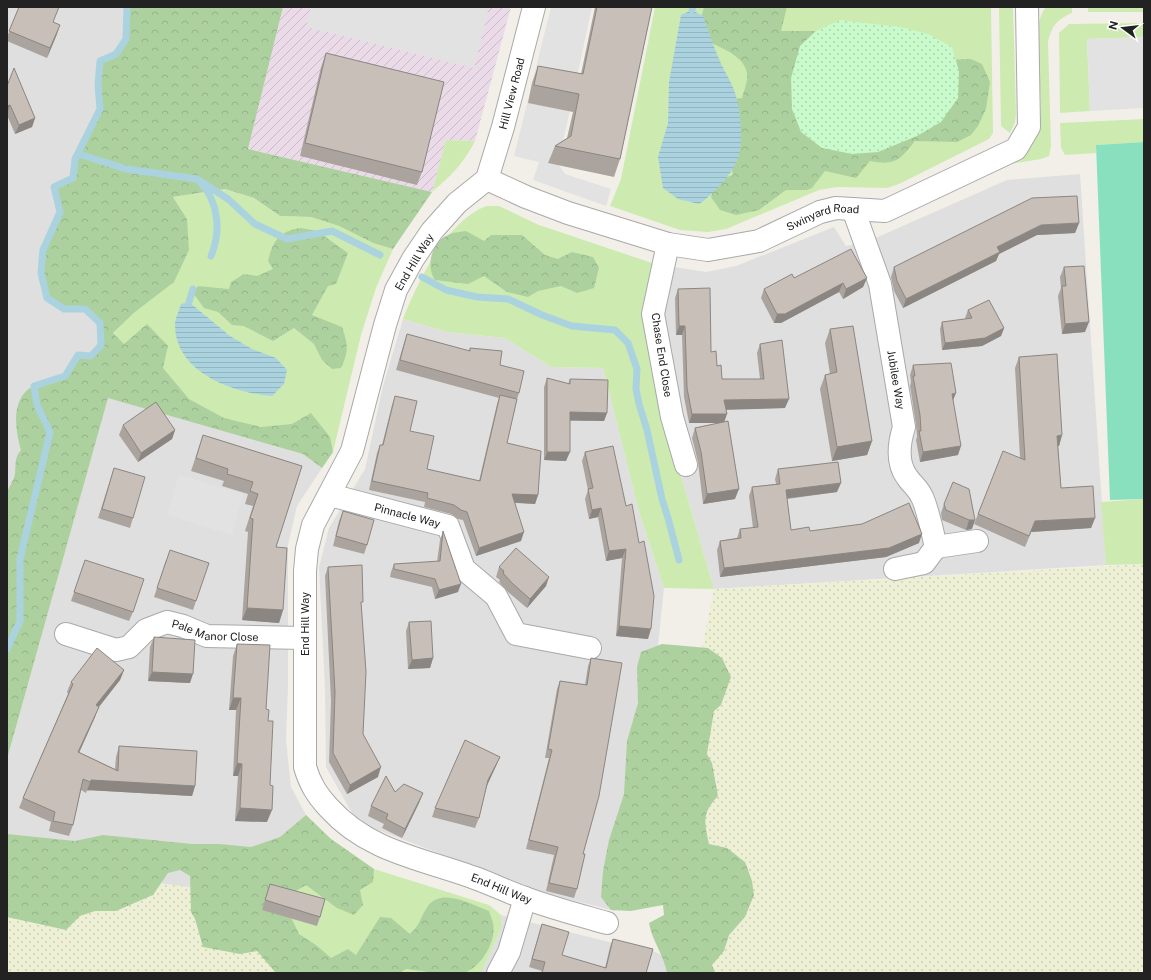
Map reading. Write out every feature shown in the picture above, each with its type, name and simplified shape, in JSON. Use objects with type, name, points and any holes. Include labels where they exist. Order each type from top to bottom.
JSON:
[{"type":"street","name":"Hill View Road","points":[[487,179],[503,127],[534,7]]},
{"type":"street","name":"Swinyard Road","points":[[487,179],[526,197],[568,213],[668,244],[708,250],[759,241],[820,212],[836,208],[869,212],[885,211],[1016,149],[1029,127],[1027,7]]},
{"type":"street","name":"End Hill Way","points":[[487,179],[457,203],[432,231],[413,259],[396,290],[385,325],[352,451],[330,495],[313,524],[307,549],[304,638],[305,766],[309,782],[316,793],[349,828],[380,846],[472,877],[525,898],[607,923]]},
{"type":"street","name":"Jubilee Way","points":[[853,209],[880,284],[904,427],[898,444],[901,463],[906,477],[916,486],[923,499],[936,546]]},
{"type":"street","name":"Chase End Close","points":[[668,244],[653,314],[672,417],[686,466]]},
{"type":"street","name":"Pinnacle Way","points":[[330,495],[448,526],[464,569],[496,596],[516,634],[590,648]]},
{"type":"street","points":[[895,569],[924,563],[936,546],[977,541]]},
{"type":"street","name":"Pale Manor Close","points":[[66,634],[116,650],[129,647],[146,630],[167,622],[183,626],[207,636],[304,638]]},
{"type":"street","points":[[498,973],[509,952],[525,898]]},
{"type":"shaded area","points":[[7,7],[127,7],[128,13],[126,39],[98,85],[99,111],[75,162],[73,178],[54,187],[60,212],[43,250],[64,309],[85,309],[100,323],[101,345],[91,356],[78,355],[65,376],[7,649]]},
{"type":"shaded area","points":[[283,7],[511,7],[475,141],[446,140],[432,192],[248,149]]},
{"type":"shaded area","points":[[311,7],[489,7],[474,68],[306,27]]},
{"type":"shaded area","points":[[551,7],[592,7],[560,156],[555,159],[565,174],[611,189],[606,206],[533,180],[539,162],[514,156]]},
{"type":"shaded area","points":[[1144,37],[1144,108],[1090,111],[1087,39]]},
{"type":"shaded area","points":[[1080,174],[1106,565],[714,589],[675,455],[655,264],[706,272],[736,266],[834,227],[846,246],[871,240],[1007,180]]},
{"type":"shaded area","points":[[403,319],[447,332],[505,338],[551,367],[603,368],[639,512],[664,588],[650,721],[615,911],[541,892],[357,822],[326,767],[325,689],[319,567],[329,528],[365,469],[383,386]]},
{"type":"shaded area","points":[[108,397],[303,454],[322,468],[297,506],[288,545],[288,686],[286,740],[291,787],[306,815],[331,839],[267,898],[7,862],[7,759]]},
{"type":"shaded area","points":[[179,475],[243,494],[232,535],[167,515]]},
{"type":"shaded area","points":[[501,915],[625,946],[653,951],[674,961],[671,973],[481,973],[501,929]]},
{"type":"green space","points":[[127,7],[283,7],[248,149],[432,192],[393,249],[373,243],[339,226],[311,217],[280,216],[254,198],[225,189],[173,197],[187,219],[189,250],[174,282],[135,312],[113,333],[124,344],[147,324],[168,346],[163,368],[189,399],[224,418],[261,427],[292,424],[311,413],[330,437],[333,452],[322,468],[303,454],[108,398],[7,759],[7,492],[13,481],[16,459],[21,450],[17,433],[16,414],[21,397],[27,390],[35,385],[65,376],[78,355],[91,356],[101,344],[100,323],[85,309],[64,309],[47,298],[41,273],[43,250],[60,212],[54,187],[73,177],[75,162],[99,111],[100,61],[116,54],[126,39]]},
{"type":"green space","points":[[655,7],[991,7],[993,133],[989,139],[899,184],[887,188],[837,187],[819,190],[726,229],[708,232],[680,230],[610,206],[621,179]]},
{"type":"green space","points":[[704,7],[787,7],[781,31],[816,31],[832,42],[941,60],[971,59],[982,64],[990,82],[986,109],[978,126],[971,135],[957,142],[915,141],[901,157],[896,160],[885,163],[870,161],[856,178],[825,171],[812,188],[807,190],[786,190],[759,210],[736,215],[720,210],[711,197],[717,180],[733,175],[729,159],[733,99],[742,98],[747,80],[747,72],[744,65],[734,55],[706,40],[701,18]]},
{"type":"green space","points":[[999,7],[1013,7],[1016,114],[1015,122],[1010,133],[1001,126]]},
{"type":"green space","points":[[1046,7],[1072,7],[1072,13],[1062,18],[1053,28],[1048,43],[1051,146],[1049,156],[1041,159],[1010,164],[1024,154],[1029,148],[1034,141],[1039,127],[1041,110],[1038,34],[1040,19]]},
{"type":"green space","points":[[1088,7],[1144,7],[1144,12],[1088,12]]},
{"type":"green space","points":[[840,20],[901,27],[928,34],[952,47],[959,71],[958,98],[941,122],[917,136],[878,152],[852,154],[822,148],[801,132],[792,109],[791,78],[800,46],[816,31]]},
{"type":"green space","points":[[1144,23],[1144,37],[1087,39],[1090,111],[1060,113],[1059,33],[1069,24]]},
{"type":"green space","points":[[1144,119],[1144,142],[1096,145],[1096,153],[1065,155],[1061,148],[1060,123]]},
{"type":"green space","points":[[446,140],[475,141],[456,169],[432,192]]},
{"type":"green space","points":[[1144,142],[1144,499],[1110,500],[1096,145]]},
{"type":"green space","points":[[225,189],[254,198],[280,216],[311,217],[339,226],[373,243],[393,249],[376,288],[361,335],[333,452],[322,468],[303,454],[108,397],[101,345],[135,312],[187,219],[173,197]]},
{"type":"green space","points":[[486,206],[499,206],[539,225],[655,264],[675,455],[714,589],[664,588],[639,512],[603,368],[551,367],[505,338],[447,332],[403,319],[425,271],[446,239],[458,225],[472,214]]},
{"type":"green space","points":[[301,228],[317,231],[348,253],[336,284],[328,286],[312,315],[342,327],[346,338],[347,348],[341,368],[332,369],[322,360],[314,344],[294,328],[273,341],[244,326],[232,325],[218,312],[204,308],[193,293],[198,286],[229,289],[231,282],[244,274],[257,276],[273,269],[268,261],[272,248],[278,238],[282,234],[293,229]]},
{"type":"green space","points":[[466,231],[484,241],[491,235],[522,235],[545,255],[558,259],[572,252],[593,257],[599,268],[594,288],[577,293],[561,286],[538,291],[528,297],[507,292],[484,276],[468,284],[435,280],[432,274],[431,261],[435,248],[444,237],[456,232]]},
{"type":"green space","points":[[1144,499],[1144,564],[1106,565],[1101,502]]},
{"type":"green space","points":[[1144,564],[1144,973],[671,973],[701,653],[714,589]]},
{"type":"green space","points":[[662,644],[708,648],[722,658],[731,677],[721,705],[714,711],[707,754],[712,763],[718,796],[709,807],[705,823],[709,844],[727,848],[745,862],[752,881],[754,895],[745,917],[729,935],[724,951],[712,965],[715,973],[667,973],[649,923],[664,915],[663,905],[631,911],[611,910],[601,897],[603,871],[609,840],[624,794],[627,741],[638,703],[637,667],[641,652]]},
{"type":"green space","points":[[306,815],[331,839],[374,869],[373,882],[360,890],[363,905],[354,915],[337,908],[306,885],[296,891],[290,902],[289,913],[299,934],[316,945],[331,958],[348,949],[356,955],[380,917],[391,918],[410,934],[416,927],[425,910],[434,901],[441,898],[458,899],[489,911],[493,923],[493,938],[482,959],[470,970],[458,974],[443,974],[406,969],[400,973],[276,973],[257,951],[240,954],[203,947],[195,919],[191,912],[190,876],[180,870],[168,873],[153,895],[116,911],[95,911],[80,916],[66,930],[7,917],[7,834],[75,841],[103,835],[192,844],[219,844],[251,847],[280,837]]},
{"type":"green space","points":[[331,839],[374,869],[489,905],[501,915],[501,929],[481,973],[316,973],[269,878]]},
{"type":"green space","points":[[7,862],[267,898],[316,973],[7,973]]},
{"type":"water","points":[[692,10],[703,16],[719,59],[734,89],[741,128],[741,143],[737,162],[717,189],[699,204],[678,199],[663,188],[658,157],[668,123],[669,82],[681,15]]},
{"type":"water","points":[[189,302],[230,336],[252,349],[276,358],[287,370],[284,384],[272,396],[256,394],[224,385],[208,377],[195,367],[185,356],[178,341],[175,325],[176,317],[181,304]]},
{"type":"building","points":[[19,7],[59,7],[53,22],[60,25],[50,48],[9,31]]},
{"type":"building","points":[[597,7],[652,7],[620,159],[555,146],[571,136],[579,94],[534,85],[538,66],[583,74]]},
{"type":"building","points":[[326,53],[444,82],[422,172],[305,143]]},
{"type":"building","points":[[14,68],[35,118],[19,125],[10,105],[7,106],[7,86]]},
{"type":"building","points":[[1077,196],[1079,223],[1041,225],[997,247],[1000,252],[906,299],[897,281],[894,267],[1032,198]]},
{"type":"building","points":[[851,249],[867,278],[846,289],[843,283],[785,314],[777,314],[764,289],[792,274],[794,278]]},
{"type":"building","points":[[1084,266],[1089,322],[1065,324],[1062,286],[1066,286],[1064,267]]},
{"type":"building","points":[[710,288],[711,352],[716,351],[717,366],[721,365],[722,379],[764,379],[760,344],[782,340],[789,399],[724,400],[727,414],[692,414],[687,388],[685,326],[679,326],[678,289]]},
{"type":"building","points":[[989,300],[1004,328],[985,338],[945,343],[942,322],[972,318],[968,310]]},
{"type":"building","points":[[853,326],[872,441],[837,447],[825,375],[837,372],[830,329]]},
{"type":"building","points":[[407,334],[470,351],[470,348],[502,351],[500,365],[524,371],[519,393],[400,360]]},
{"type":"building","points":[[1057,354],[1062,435],[1057,436],[1061,488],[1093,486],[1095,518],[1035,521],[1029,536],[978,514],[1003,451],[1025,460],[1019,357]]},
{"type":"building","points":[[951,363],[956,393],[952,394],[961,446],[923,452],[919,431],[921,431],[920,415],[913,376],[915,376],[913,365]]},
{"type":"building","points":[[547,378],[570,384],[570,379],[608,380],[607,413],[570,412],[570,452],[547,452]]},
{"type":"building","points":[[500,395],[517,399],[507,443],[541,451],[538,495],[512,494],[524,532],[479,548],[467,512],[454,505],[427,498],[428,493],[372,481],[380,445],[383,445],[395,396],[417,401],[410,431],[434,436],[427,469],[480,481]]},
{"type":"building","points":[[156,402],[175,430],[141,453],[123,425]]},
{"type":"building","points":[[728,421],[739,489],[707,494],[701,452],[695,428]]},
{"type":"building","points":[[203,435],[302,466],[276,547],[287,548],[283,610],[247,608],[253,519],[250,518],[258,494],[250,491],[253,482],[227,474],[228,469],[196,458]]},
{"type":"building","points":[[613,446],[626,506],[632,504],[639,543],[644,541],[654,596],[651,629],[619,626],[626,549],[609,551],[601,508],[592,510],[588,489],[593,488],[585,452]]},
{"type":"building","points":[[838,462],[841,483],[786,490],[791,530],[809,527],[810,531],[862,524],[909,503],[922,534],[889,548],[724,568],[720,541],[741,538],[740,529],[758,527],[752,487],[780,484],[778,469]]},
{"type":"building","points":[[114,468],[145,477],[133,518],[102,509]]},
{"type":"building","points":[[953,482],[969,489],[975,520],[969,520],[946,510],[944,504]]},
{"type":"building","points":[[343,511],[374,520],[367,545],[336,536]]},
{"type":"building","points":[[443,531],[461,584],[439,590],[435,579],[394,569],[394,564],[440,561]]},
{"type":"building","points":[[516,548],[549,577],[530,599],[512,583],[503,573],[504,571],[499,567]]},
{"type":"building","points":[[170,550],[209,563],[196,601],[157,588]]},
{"type":"building","points":[[85,560],[144,579],[133,612],[74,592]]},
{"type":"building","points":[[362,565],[363,602],[361,602],[366,672],[363,734],[381,767],[350,785],[333,753],[335,692],[328,567]]},
{"type":"building","points":[[431,621],[433,658],[412,660],[409,622]]},
{"type":"building","points":[[154,637],[195,640],[193,674],[152,672]]},
{"type":"building","points":[[237,644],[270,645],[266,709],[269,710],[268,721],[273,721],[270,785],[273,786],[272,810],[240,808],[242,764],[237,763],[241,698],[233,698]]},
{"type":"building","points":[[97,648],[124,670],[96,705],[99,707],[78,752],[118,771],[119,746],[197,751],[195,786],[91,780],[90,782],[83,779],[73,825],[53,821],[55,812],[23,798],[73,684],[71,682]]},
{"type":"building","points":[[591,658],[622,663],[599,796],[583,854],[585,854],[577,889],[549,883],[558,847],[529,840],[552,750],[548,749],[560,681],[587,685]]},
{"type":"building","points":[[465,740],[500,757],[488,780],[479,818],[435,808]]},
{"type":"building","points":[[386,776],[395,792],[404,784],[423,793],[405,829],[386,819],[388,814],[371,806]]},
{"type":"building","points":[[270,884],[325,899],[320,917],[265,900]]},
{"type":"building","points":[[542,924],[569,932],[562,955],[606,968],[613,939],[653,949],[646,973],[542,973],[545,962],[532,959]]},
{"type":"waterway","points":[[7,649],[20,621],[20,559],[50,432],[37,405],[34,386],[65,376],[78,355],[91,356],[101,345],[100,323],[85,309],[64,309],[47,298],[41,273],[43,250],[60,212],[54,187],[73,178],[75,159],[100,109],[98,85],[100,61],[116,54],[126,39],[127,7]]},
{"type":"waterway","points":[[79,154],[126,169],[197,179],[228,199],[255,224],[287,239],[332,231],[380,255]]},
{"type":"waterway","points":[[201,183],[212,199],[215,209],[217,228],[211,256]]},
{"type":"waterway","points":[[422,277],[446,290],[477,297],[508,299],[542,315],[572,326],[615,330],[628,343],[637,369],[636,389],[639,404],[647,430],[662,499],[679,560]]},
{"type":"waterway","points":[[189,302],[193,289]]}]
